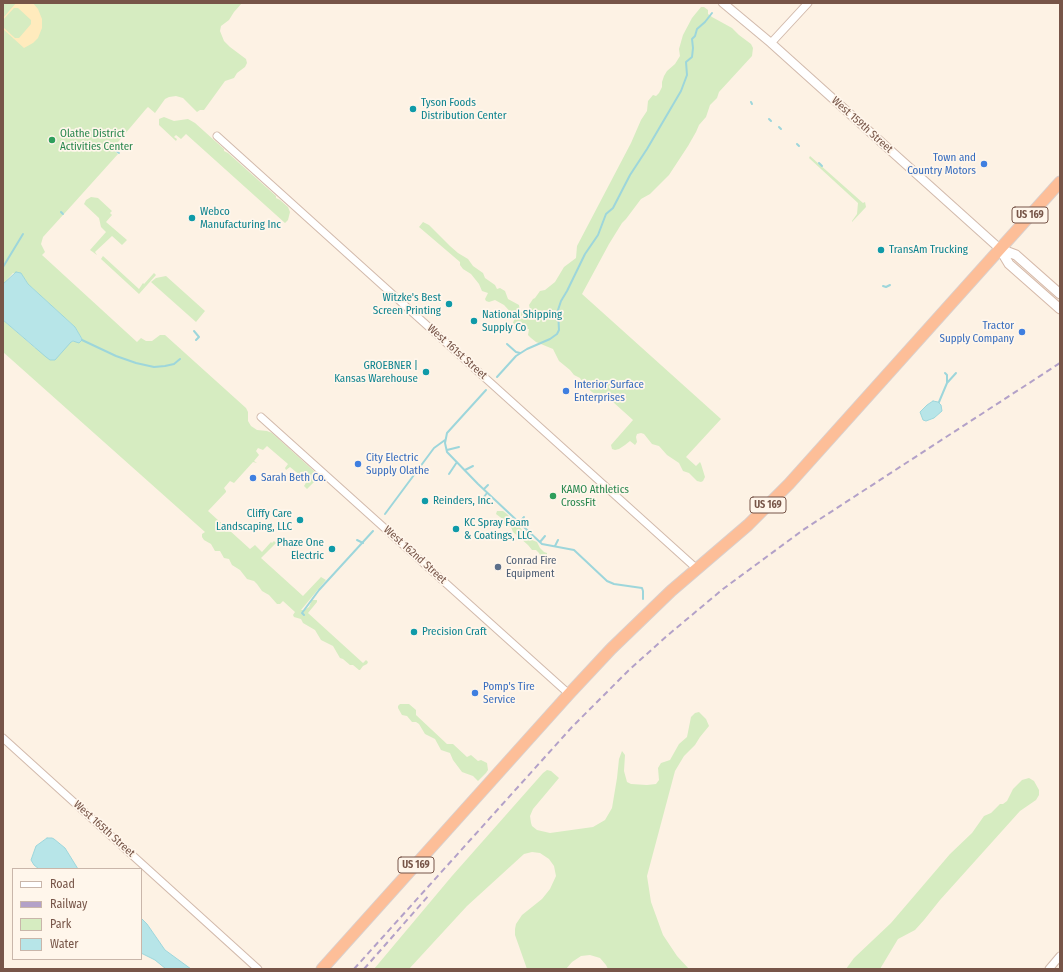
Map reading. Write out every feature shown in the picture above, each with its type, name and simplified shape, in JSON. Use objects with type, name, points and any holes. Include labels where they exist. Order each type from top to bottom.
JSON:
[{"type":"highway","name":"US 169","points":[[322,969],[569,694],[622,639],[697,569],[748,525],[789,484],[1060,182]]},
{"type":"main road","name":"West 159th Street","points":[[1000,249],[1016,255],[1060,294]]},
{"type":"main road","name":"West 159th Street","points":[[1000,249],[1009,264],[1060,309]]},
{"type":"street","name":"West 159th Street","points":[[723,3],[771,43],[1000,249]]},
{"type":"street","points":[[771,43],[808,3]]},
{"type":"street","name":"West 161st Street","points":[[217,136],[697,569]]},
{"type":"street","name":"West 162nd Street","points":[[260,417],[569,694]]},
{"type":"street","name":"West 165th Street","points":[[3,738],[258,969]]},
{"type":"street","points":[[1049,969],[1060,956]]},
{"type":"green space","points":[[3,3],[242,3],[229,20],[221,26],[220,31],[224,41],[246,59],[247,63],[245,67],[237,73],[234,78],[225,81],[204,110],[197,112],[183,98],[176,96],[165,99],[155,113],[148,107],[113,148],[111,147],[118,154],[64,214],[61,212],[63,215],[43,237],[41,244],[45,252],[42,255],[137,342],[141,338],[146,341],[152,341],[160,335],[165,335],[246,408],[248,412],[248,421],[251,426],[257,430],[272,433],[315,472],[316,480],[307,489],[304,486],[307,481],[290,467],[286,470],[285,468],[288,464],[267,446],[263,450],[258,448],[256,451],[259,455],[254,461],[257,463],[253,462],[234,483],[230,481],[224,488],[226,492],[208,511],[250,549],[255,545],[262,552],[271,542],[272,543],[274,541],[276,543],[261,558],[303,596],[321,577],[326,580],[301,610],[309,607],[312,600],[317,600],[308,613],[363,663],[366,660],[368,662],[360,670],[340,658],[333,646],[321,640],[315,630],[303,623],[301,619],[294,617],[293,615],[295,612],[283,601],[280,604],[277,604],[269,595],[262,591],[254,581],[247,579],[240,570],[232,565],[229,559],[224,558],[220,551],[215,551],[211,544],[202,537],[202,534],[205,532],[3,352],[3,320],[35,348],[82,339],[75,327],[28,284],[22,275],[13,273],[3,284],[3,267],[8,259],[3,265]]},
{"type":"green space","points":[[701,7],[704,7],[708,10],[708,14],[732,28],[751,44],[753,48],[752,56],[719,92],[717,98],[710,105],[706,117],[699,125],[688,146],[669,175],[650,194],[641,199],[622,223],[582,294],[721,419],[686,457],[696,466],[700,462],[705,477],[701,482],[697,481],[689,473],[683,471],[679,463],[667,455],[659,446],[652,444],[644,434],[637,434],[637,442],[635,445],[630,441],[619,449],[612,449],[611,445],[633,420],[603,393],[598,396],[584,385],[580,378],[574,375],[559,361],[553,349],[536,342],[528,335],[529,329],[518,329],[513,323],[515,317],[504,305],[495,300],[489,302],[486,301],[485,299],[488,293],[482,291],[479,284],[471,274],[463,269],[460,262],[419,227],[423,222],[429,225],[450,246],[468,259],[473,266],[483,273],[485,278],[495,285],[497,289],[500,288],[505,291],[508,299],[519,305],[520,311],[525,313],[529,311],[529,305],[540,291],[545,290],[555,282],[564,267],[576,258],[577,246],[647,111],[648,101],[653,95],[656,96],[659,93],[664,76],[680,56],[679,49],[683,35],[692,18]]},
{"type":"green space","points":[[164,117],[174,121],[188,119],[195,123],[224,149],[224,151],[276,196],[276,198],[288,207],[290,212],[288,220],[285,223],[186,134],[181,139],[176,135],[174,137],[177,139],[176,141],[159,125],[159,119]]},
{"type":"green space","points":[[810,156],[863,203],[865,202],[866,207],[852,222],[857,214],[858,203],[809,158]]},
{"type":"green space","points":[[91,197],[98,198],[112,211],[110,213],[112,215],[106,222],[127,240],[122,245],[112,236],[95,252],[97,255],[90,250],[106,232],[101,227],[99,218],[84,204],[86,200]]},
{"type":"green space","points":[[103,256],[139,289],[154,273],[156,275],[139,294],[101,259]]},
{"type":"green space","points":[[166,276],[205,311],[196,322],[151,282],[156,278]]},
{"type":"green space","points":[[497,511],[503,511],[507,514],[532,540],[537,542],[540,548],[547,553],[547,562],[542,559],[536,550],[532,550],[513,532],[511,527],[504,524],[504,520],[496,514]]},
{"type":"green space","points":[[400,704],[409,704],[416,710],[416,715],[447,744],[453,744],[467,757],[471,755],[478,761],[481,760],[487,763],[488,770],[486,773],[478,781],[473,776],[462,772],[453,760],[450,753],[441,750],[435,739],[425,734],[419,724],[412,722],[407,716],[402,715],[398,708]]},
{"type":"green space","points":[[699,712],[706,719],[709,726],[695,745],[684,756],[675,771],[647,876],[651,902],[663,935],[677,956],[689,969],[608,969],[600,958],[590,955],[581,956],[572,962],[566,969],[527,969],[515,935],[516,924],[522,915],[542,899],[550,889],[556,876],[554,866],[549,859],[540,853],[532,852],[524,854],[467,906],[409,969],[374,969],[452,876],[543,773],[547,770],[551,771],[559,778],[533,809],[530,816],[532,826],[537,830],[550,833],[593,827],[605,820],[612,808],[619,759],[622,751],[625,755],[624,771],[627,782],[631,784],[656,784],[659,780],[658,768],[661,763],[670,760],[679,744],[687,737],[691,717],[695,713]]},
{"type":"green space","points":[[1029,778],[1034,781],[1039,790],[1039,795],[1036,800],[1020,811],[915,930],[898,939],[880,969],[846,969],[854,958],[891,923],[950,854],[972,833],[984,816],[991,813],[1000,804],[1007,801],[1013,789],[1022,780]]},
{"type":"sand","points":[[16,3],[33,3],[38,9],[42,19],[42,28],[38,38],[24,48],[3,29],[3,27],[15,38],[19,38],[31,24],[31,20],[18,8],[14,8],[3,20],[3,18]]},
{"type":"water","points":[[16,272],[21,273],[28,284],[75,327],[82,339],[79,343],[73,341],[71,342],[55,360],[50,360],[46,357],[3,320],[3,284]]},
{"type":"water","points":[[933,401],[938,402],[941,405],[942,411],[934,418],[926,421],[923,420],[920,412]]},
{"type":"water","points":[[47,838],[54,839],[65,848],[77,868],[38,868],[31,860],[36,846]]},
{"type":"water","points":[[142,919],[165,950],[191,969],[166,969],[155,960],[142,954]]},
{"type":"waterway","points":[[497,377],[516,356],[557,334],[559,330],[558,310],[561,301],[585,254],[598,235],[606,214],[613,208],[630,175],[681,91],[687,75],[686,62],[692,57],[692,39],[695,36],[697,29],[712,13]]},
{"type":"waterway","points":[[111,147],[119,153]]},
{"type":"waterway","points":[[819,163],[822,166]]},
{"type":"waterway","points":[[3,267],[23,234]]},
{"type":"waterway","points":[[883,286],[886,287],[890,285]]},
{"type":"waterway","points":[[194,331],[199,337],[196,340]]},
{"type":"waterway","points":[[82,340],[116,356],[154,367],[174,364],[180,359]]},
{"type":"waterway","points":[[507,344],[516,352],[520,353]]},
{"type":"waterway","points":[[945,373],[947,375],[947,383]]},
{"type":"waterway","points":[[939,402],[947,383],[956,373]]},
{"type":"waterway","points":[[486,390],[447,433],[445,443],[447,452],[478,484],[542,544],[574,550],[607,581],[614,584],[642,588],[643,599]]},
{"type":"waterway","points":[[385,514],[434,448],[445,440]]},
{"type":"waterway","points":[[447,450],[459,447]]},
{"type":"waterway","points":[[449,474],[457,462]]},
{"type":"waterway","points":[[465,470],[473,466]]},
{"type":"waterway","points":[[484,489],[488,485]]},
{"type":"waterway","points":[[480,502],[487,493]]},
{"type":"waterway","points":[[519,523],[524,517]]},
{"type":"waterway","points":[[304,615],[302,613],[319,590],[373,531]]},
{"type":"waterway","points":[[540,542],[545,536]]},
{"type":"waterway","points":[[357,540],[363,543]]},
{"type":"waterway","points":[[555,546],[558,540]]},
{"type":"railway","points":[[354,969],[572,727],[629,670],[668,635],[723,589],[803,530],[1060,363]]},
{"type":"railway","points":[[364,969],[430,894]]},
{"type":"place","name":"Tyson Foods Distribution Center","points":[[413,109]]},
{"type":"place","name":"Olathe District Activities Center","points":[[52,140]]},
{"type":"place","name":"Town and Country Motors","points":[[984,164]]},
{"type":"place","name":"Webco Manufacturing Inc","points":[[192,218]]},
{"type":"place","name":"TransAm Trucking","points":[[881,250]]},
{"type":"place","name":"Witzke's Best Screen Printing","points":[[449,304]]},
{"type":"place","name":"National Shipping Supply Co","points":[[474,321]]},
{"type":"place","name":"Tractor Supply Company","points":[[1022,332]]},
{"type":"place","name":"GROEBNER | Kansas Warehouse","points":[[426,372]]},
{"type":"place","name":"Interior Surface Enterprises","points":[[566,391]]},
{"type":"place","name":"City Electric Supply Olathe","points":[[358,464]]},
{"type":"place","name":"Sarah Beth Co.","points":[[253,478]]},
{"type":"place","name":"KAMO Athletics CrossFit","points":[[553,496]]},
{"type":"place","name":"Reinders, Inc.","points":[[425,501]]},
{"type":"place","name":"Cliffy Care Landscaping, LLC","points":[[300,520]]},
{"type":"place","name":"KC Spray Foam & Coatings, LLC","points":[[456,529]]},
{"type":"place","name":"Phaze One Electric","points":[[332,549]]},
{"type":"place","name":"Conrad Fire Equipment","points":[[498,567]]},
{"type":"place","name":"Precision Craft","points":[[414,632]]},
{"type":"place","name":"Pomp's Tire Service","points":[[475,693]]}]
